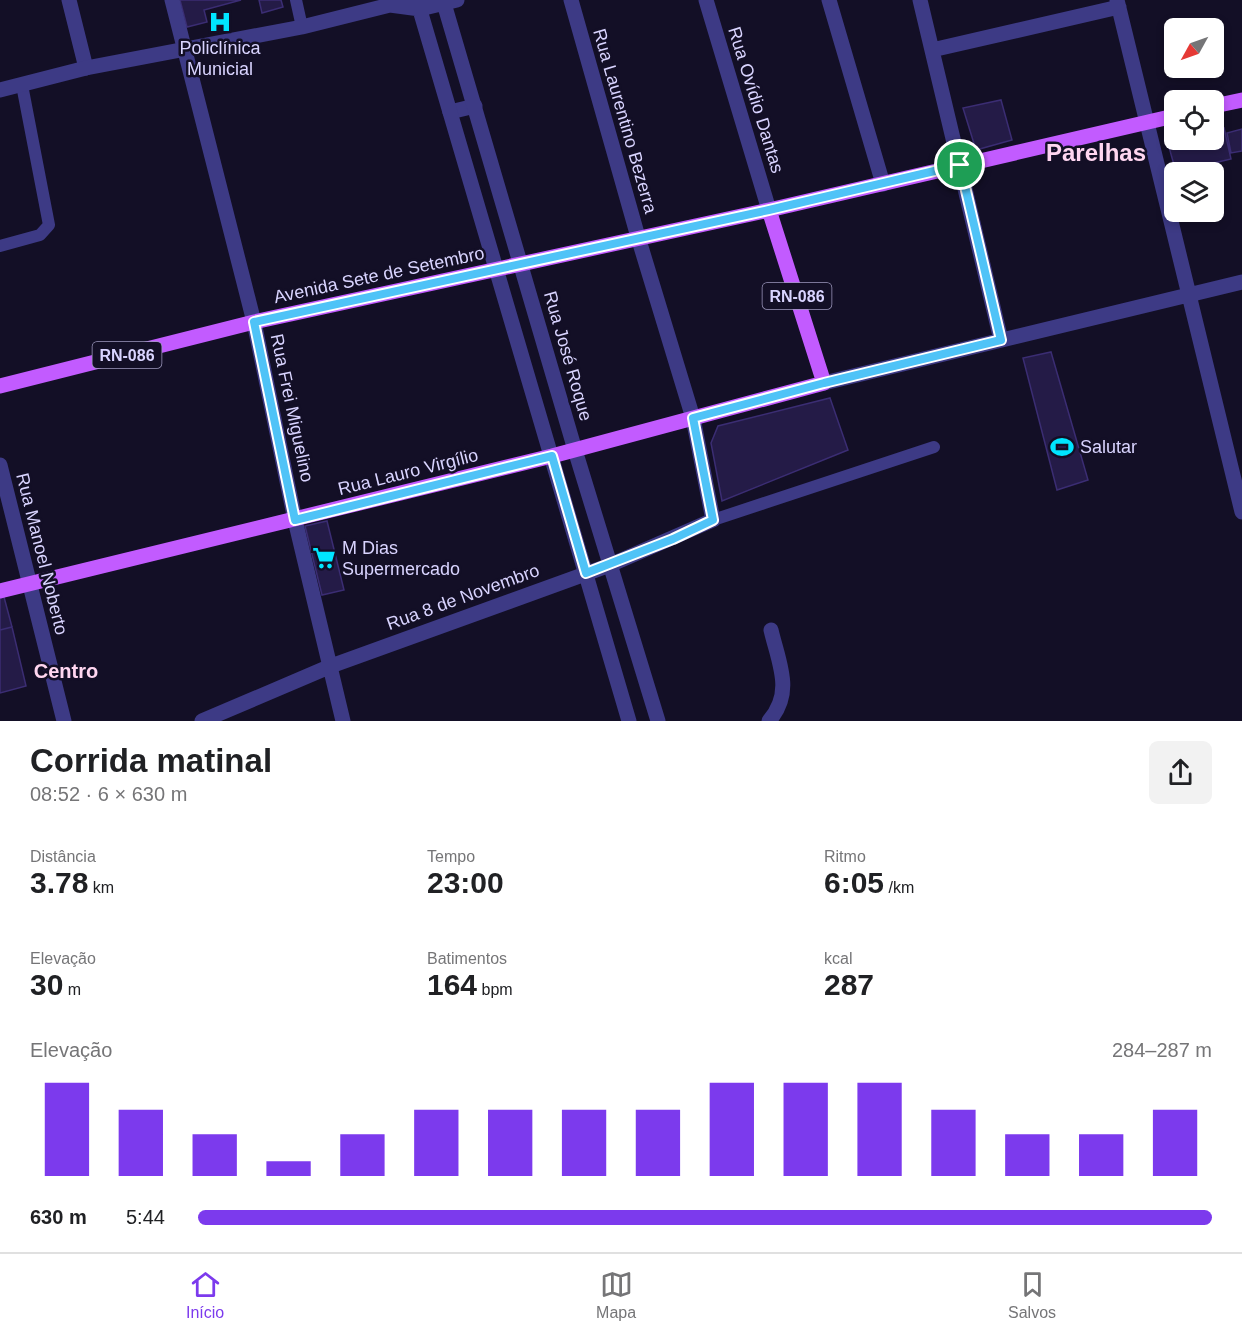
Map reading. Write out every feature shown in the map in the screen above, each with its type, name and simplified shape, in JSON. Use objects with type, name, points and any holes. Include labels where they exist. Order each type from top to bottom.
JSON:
[{"type":"main road","points":[[1224,104],[1242,100]]},
{"type":"main road","name":"RN-086","points":[[824,383],[769,210],[1164,118]]},
{"type":"main road","name":"Avenida Sete de Setembro","points":[[0,386],[254,322],[769,210]]},
{"type":"main road","name":"Rua Lauro Virgílio","points":[[0,591],[552,456],[824,383]]},
{"type":"street","points":[[69,0],[86,68]]},
{"type":"street","name":"Rua Frei Miguelino","points":[[172,0],[254,322],[295,520],[344,721]]},
{"type":"street","name":"Rua Laurentino Bezerra","points":[[572,0],[638,237],[693,418],[710,494],[713,520]]},
{"type":"street","name":"Rua Ovídio Dantas","points":[[706,0],[769,210]]},
{"type":"street","points":[[829,0],[883,183]]},
{"type":"street","points":[[920,0],[1001,340]]},
{"type":"street","points":[[0,90],[86,68],[302,27],[393,3],[418,5],[448,1]]},
{"type":"street","name":"Rua José Roque","points":[[448,1],[575,450],[658,721]]},
{"type":"street","points":[[932,50],[1118,3],[1242,512]]},
{"type":"street","points":[[418,5],[629,721]]},
{"type":"street","points":[[450,112],[476,106]]},
{"type":"street","points":[[824,383],[1242,282]]},
{"type":"street","name":"Rua Manoel Noberto","points":[[0,465],[28,585],[64,721]]},
{"type":"street","name":"Rua 8 de Novembro","points":[[202,721],[331,666],[610,565],[713,520]]},
{"type":"street","points":[[769,721],[784,698],[784,685],[771,630]]},
{"type":"lane","points":[[296,0],[302,27]]},
{"type":"lane","points":[[0,246],[40,235],[49,225],[22,85]]},
{"type":"lane","points":[[713,520],[934,447]]},
{"type":"building","points":[[180,0],[241,0],[204,10],[207,22],[187,27]]},
{"type":"building","points":[[259,0],[281,0],[283,7],[262,13]]},
{"type":"building","points":[[1001,100],[1012,140],[976,150],[963,108]]},
{"type":"building","points":[[1224,128],[1231,159],[1218,162],[1173,162],[1170,150],[1224,150]]},
{"type":"building","points":[[1242,129],[1242,151],[1231,153],[1227,133]]},
{"type":"building","name":"Salutar","points":[[1051,352],[1088,480],[1057,490],[1023,358]]},
{"type":"building","points":[[830,398],[848,450],[722,501],[711,443],[718,426]]},
{"type":"building","name":"M Dias Supermercado","points":[[327,521],[344,590],[322,595],[305,526]]},
{"type":"building","points":[[4,597],[12,627],[0,630],[0,598]]},
{"type":"building","points":[[12,627],[26,686],[0,693],[0,630]]},
{"type":"place","name":"Policlínica Municial","points":[[220,22]]},
{"type":"place","name":"Salutar","points":[[1062,447]]},
{"type":"place","name":"M Dias Supermercado","points":[[324,558]]},
{"type":"district","name":"Parelhas","points":[[1096,153]]},
{"type":"district","name":"Centro","points":[[66,671]]},
{"type":"route","points":[[960,165],[1001,340],[693,418],[710,494],[713,520],[673,539],[586,573],[552,456],[295,520],[254,322],[769,210],[960,165]]}]
